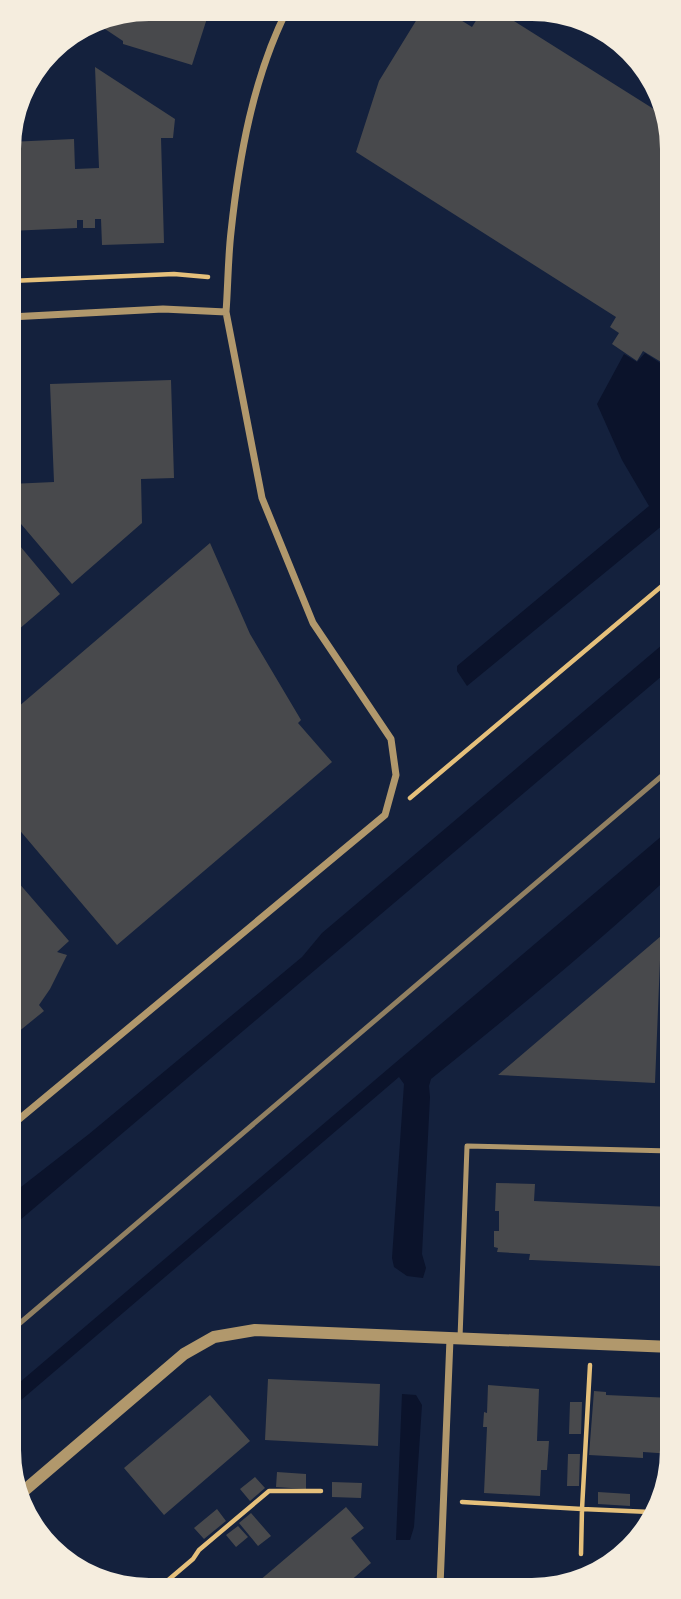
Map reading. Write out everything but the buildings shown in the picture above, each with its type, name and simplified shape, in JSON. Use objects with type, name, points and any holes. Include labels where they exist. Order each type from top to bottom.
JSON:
[{"type":"street","points":[[21,1118],[385,815],[396,775],[391,739],[313,623],[262,498],[226,312],[230,234],[248,118],[274,35],[281,21]]},
{"type":"street","points":[[21,316],[163,309],[226,312]]},
{"type":"street","points":[[27,1488],[184,1354],[214,1337],[255,1330],[660,1346]]},
{"type":"street","points":[[440,1578],[455,1338]]},
{"type":"lane","points":[[455,1338],[467,1146],[660,1151]]},
{"type":"path","points":[[21,281],[174,274],[229,279]]},
{"type":"path","points":[[385,815],[416,793],[660,588]]},
{"type":"path","points":[[581,1554],[592,1343]]},
{"type":"path","points":[[171,1578],[199,1550],[269,1491],[321,1491]]},
{"type":"path","points":[[443,1501],[644,1512]]},
{"type":"water","points":[[645,353],[660,363],[660,527],[467,686],[457,671],[457,666],[649,506],[622,460],[597,404],[624,354],[637,362]]},
{"type":"water","points":[[660,647],[660,678],[21,1219],[21,1187],[302,957],[322,933]]},
{"type":"water","points":[[660,838],[660,885],[431,1079],[422,1254],[426,1268],[423,1278],[407,1276],[394,1267],[392,1258],[404,1084],[399,1077],[21,1400],[21,1381]]},
{"type":"water","points":[[402,1394],[416,1395],[422,1405],[414,1527],[410,1540],[396,1540]]},
{"type":"railway","points":[[21,1322],[660,778]]}]
